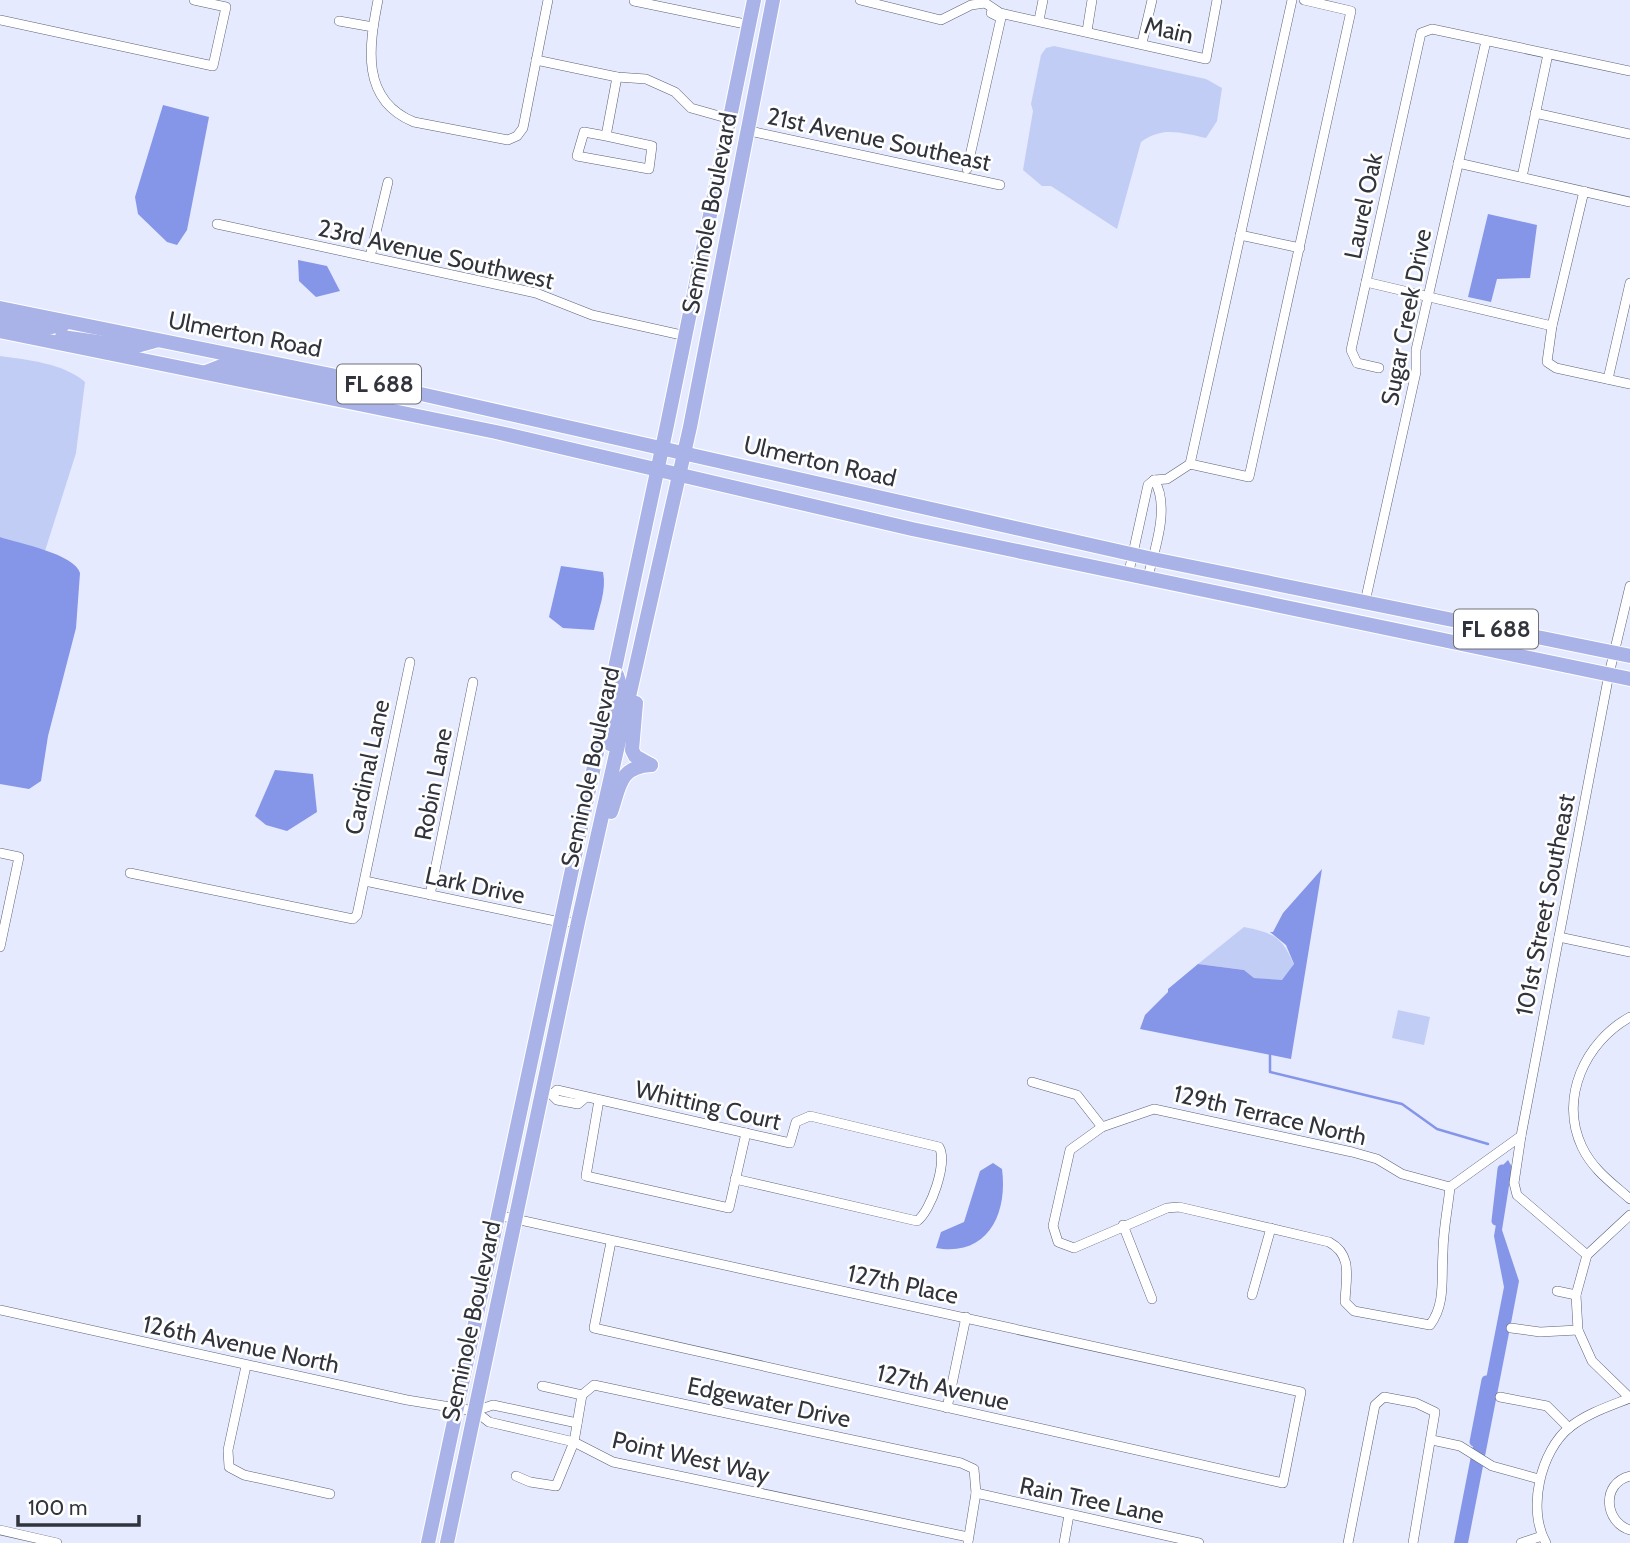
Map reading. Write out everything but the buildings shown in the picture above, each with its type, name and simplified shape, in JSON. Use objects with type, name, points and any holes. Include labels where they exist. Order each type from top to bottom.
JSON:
[{"type":"main road","name":"Seminole Boulevard","points":[[428,1543],[686,336],[754,0]]},
{"type":"main road","name":"Seminole Boulevard","points":[[447,1543],[516,1219],[548,1093],[579,922],[684,453],[750,131],[773,0]]},
{"type":"main road","points":[[750,25],[756,37],[754,60],[759,71]]},
{"type":"main road","points":[[730,119],[750,131]]},
{"type":"main road","name":"Ulmerton Road","points":[[0,308],[390,387],[1134,555],[1630,656]]},
{"type":"main road","points":[[0,320],[45,328],[75,324]]},
{"type":"main road","name":"Ulmerton Road","points":[[0,331],[206,372],[657,469],[1128,576],[1630,678]]},
{"type":"main road","points":[[40,339],[81,337],[133,347],[159,340]]},
{"type":"main road","points":[[193,347],[206,372],[225,365],[349,389],[390,387]]},
{"type":"main road","points":[[590,873],[624,775],[636,766],[651,765],[635,756],[632,743],[644,627]]},
{"type":"main road","points":[[614,766],[610,741],[620,685],[615,664]]},
{"type":"street","points":[[0,20],[213,66],[226,7],[194,0]]},
{"type":"street","points":[[378,0],[369,61],[376,85],[401,117],[491,139],[508,140],[517,136],[523,128],[548,0]]},
{"type":"street","points":[[860,0],[947,20],[971,5],[984,1],[986,9],[1000,19],[967,169]]},
{"type":"street","points":[[1039,20],[1043,0]]},
{"type":"street","points":[[1087,31],[1093,0]]},
{"type":"street","points":[[1142,43],[1152,0]]},
{"type":"street","name":"Main","points":[[984,1],[1000,13],[1206,59],[1217,0]]},
{"type":"street","points":[[1128,576],[1148,485],[1154,480],[1167,480],[1190,464],[1292,0]]},
{"type":"street","points":[[1190,464],[1249,477],[1351,11],[1304,0]]},
{"type":"street","points":[[634,1],[750,25]]},
{"type":"street","points":[[339,21],[373,27]]},
{"type":"street","name":"Laurel Oak","points":[[1379,368],[1357,363],[1351,350],[1421,33],[1432,29],[1486,41]]},
{"type":"street","points":[[1486,41],[1630,71]]},
{"type":"street","name":"Sugar Creek Drive","points":[[1365,602],[1416,372],[1416,350],[1486,41]]},
{"type":"street","points":[[1522,177],[1548,54]]},
{"type":"street","points":[[536,60],[617,77],[646,79],[675,92],[691,108],[730,119]]},
{"type":"street","points":[[606,136],[617,77]]},
{"type":"street","points":[[1535,113],[1630,134]]},
{"type":"street","name":"21st Avenue Southeast","points":[[750,131],[1000,185]]},
{"type":"street","points":[[584,132],[606,136],[652,146],[649,169],[579,158],[584,132]]},
{"type":"street","points":[[1458,163],[1630,202]]},
{"type":"street","points":[[370,257],[388,182]]},
{"type":"street","points":[[1584,191],[1552,326],[1547,362],[1556,368],[1630,384]]},
{"type":"street","name":"23rd Avenue Southwest","points":[[217,224],[536,293],[602,318],[686,336]]},
{"type":"street","points":[[1240,235],[1300,247]]},
{"type":"street","points":[[1366,282],[1552,326]]},
{"type":"street","points":[[1608,379],[1630,283]]},
{"type":"street","points":[[1147,580],[1160,514],[1160,489],[1154,480]]},
{"type":"street","name":"101st Street Southeast","points":[[1587,1255],[1517,1195],[1514,1183],[1613,653],[1630,586]]},
{"type":"street","name":"Cardinal Lane","points":[[130,873],[347,919],[358,915],[410,662]]},
{"type":"street","name":"Robin Lane","points":[[430,895],[473,682]]},
{"type":"street","points":[[0,853],[19,857],[0,945]]},
{"type":"street","name":"Lark Drive","points":[[365,881],[560,922],[579,922]]},
{"type":"street","points":[[1559,937],[1630,952]]},
{"type":"street","points":[[1630,1017],[1602,1038],[1588,1055],[1579,1075],[1575,1101],[1576,1124],[1582,1147],[1595,1167],[1630,1199]]},
{"type":"street","points":[[1032,1082],[1077,1095],[1102,1127]]},
{"type":"street","name":"Whitting Court","points":[[548,1093],[557,1100],[574,1098],[578,1104],[585,1098],[599,1100],[790,1143],[796,1122],[810,1116],[939,1147],[943,1154],[942,1165],[926,1214],[917,1221],[735,1178],[729,1208],[586,1177],[599,1100]]},
{"type":"street","name":"129th Terrace North","points":[[1123,1225],[1074,1248],[1058,1242],[1053,1226],[1070,1150],[1102,1127],[1154,1109],[1352,1152],[1377,1160],[1402,1174],[1450,1187]]},
{"type":"street","points":[[735,1178],[746,1133]]},
{"type":"street","points":[[1152,1298],[1123,1225],[1167,1208],[1179,1207],[1329,1242],[1340,1248],[1347,1260],[1345,1302],[1354,1311],[1430,1325],[1437,1316],[1443,1289],[1443,1251],[1450,1187],[1521,1136]]},
{"type":"street","name":"127th Place","points":[[497,1215],[1301,1392],[1283,1483]]},
{"type":"street","points":[[1521,1543],[1544,1540],[1537,1521],[1539,1479],[1569,1428],[1592,1413],[1630,1398],[1592,1360],[1578,1330],[1576,1295],[1587,1255],[1630,1215]]},
{"type":"street","points":[[1252,1294],[1271,1228]]},
{"type":"street","name":"127th Avenue","points":[[611,1242],[594,1328],[1283,1483]]},
{"type":"street","points":[[1557,1291],[1576,1295]]},
{"type":"street","name":"126th Avenue North","points":[[0,1310],[246,1366],[475,1411]]},
{"type":"street","points":[[947,1408],[966,1317]]},
{"type":"street","points":[[1511,1328],[1540,1332],[1578,1330]]},
{"type":"street","points":[[246,1366],[229,1450],[229,1467],[244,1475],[330,1493]]},
{"type":"street","points":[[516,1476],[530,1482],[556,1486],[574,1442],[582,1395],[542,1385]]},
{"type":"street","name":"Edgewater Drive","points":[[582,1395],[594,1385],[941,1457],[974,1469],[976,1493]]},
{"type":"street","points":[[1500,1396],[1547,1406],[1569,1428]]},
{"type":"street","points":[[1348,1543],[1375,1405],[1384,1398],[1430,1408],[1436,1418],[1413,1543]]},
{"type":"street","points":[[475,1411],[494,1405],[577,1423]]},
{"type":"street","name":"Point West Way","points":[[475,1411],[489,1422],[574,1442],[613,1462],[968,1540]]},
{"type":"street","points":[[1432,1440],[1460,1446],[1492,1466],[1539,1479]]},
{"type":"street","points":[[1630,1476],[1613,1486],[1608,1500],[1610,1513],[1617,1523],[1630,1530]]},
{"type":"street","points":[[968,1540],[976,1493]]},
{"type":"street","name":"Rain Tree Lane","points":[[976,1493],[1199,1543]]},
{"type":"street","points":[[1064,1543],[1069,1515]]},
{"type":"street","points":[[0,1530],[57,1543]]},
{"type":"shaded area","points":[[1054,46],[1206,79],[1222,88],[1217,121],[1206,138],[1165,132],[1141,142],[1117,229],[1051,186],[1042,186],[1023,170],[1033,111],[1031,104],[1041,55],[1046,48]]},
{"type":"shaded area","points":[[0,356],[56,366],[85,382],[76,453],[45,551],[0,537]]},
{"type":"shaded area","points":[[1244,927],[1262,931],[1281,942],[1294,965],[1282,981],[1254,978],[1244,970],[1198,964]]},
{"type":"shaded area","points":[[1398,1010],[1430,1017],[1424,1045],[1392,1038]]},
{"type":"water","points":[[163,105],[209,117],[187,230],[177,245],[167,242],[138,214],[135,197]]},
{"type":"water","points":[[1488,214],[1537,225],[1530,278],[1497,279],[1491,302],[1468,297]]},
{"type":"water","points":[[298,260],[327,266],[340,291],[316,297],[299,281]]},
{"type":"water","points":[[0,537],[57,555],[76,566],[80,573],[76,628],[48,736],[41,781],[29,789],[0,784]]},
{"type":"water","points":[[561,566],[603,572],[603,593],[594,630],[563,628],[549,617]]},
{"type":"water","points":[[275,770],[313,774],[317,812],[287,831],[266,825],[255,816]]},
{"type":"water","points":[[1322,869],[1291,1059],[1140,1029],[1145,1015],[1168,989],[1198,964],[1244,970],[1254,978],[1282,980],[1294,964],[1286,945],[1270,932],[1273,932],[1283,913]]},
{"type":"water","points":[[1508,1160],[1512,1167],[1502,1230],[1519,1281],[1511,1323],[1508,1324],[1509,1333],[1485,1456],[1479,1453],[1475,1461],[1483,1466],[1468,1543],[1454,1543],[1504,1287],[1494,1236],[1503,1183],[1498,1170]]},
{"type":"water","points":[[993,1163],[1002,1169],[1003,1186],[997,1217],[990,1229],[981,1239],[969,1246],[936,1248],[941,1232],[964,1222],[980,1171]]},
{"type":"waterway","points":[[1270,1052],[1270,1072],[1402,1104],[1437,1129],[1488,1144]]},
{"type":"waterway","points":[[1496,1221],[1502,1169]]},
{"type":"waterway","points":[[1474,1442],[1486,1380]]}]
